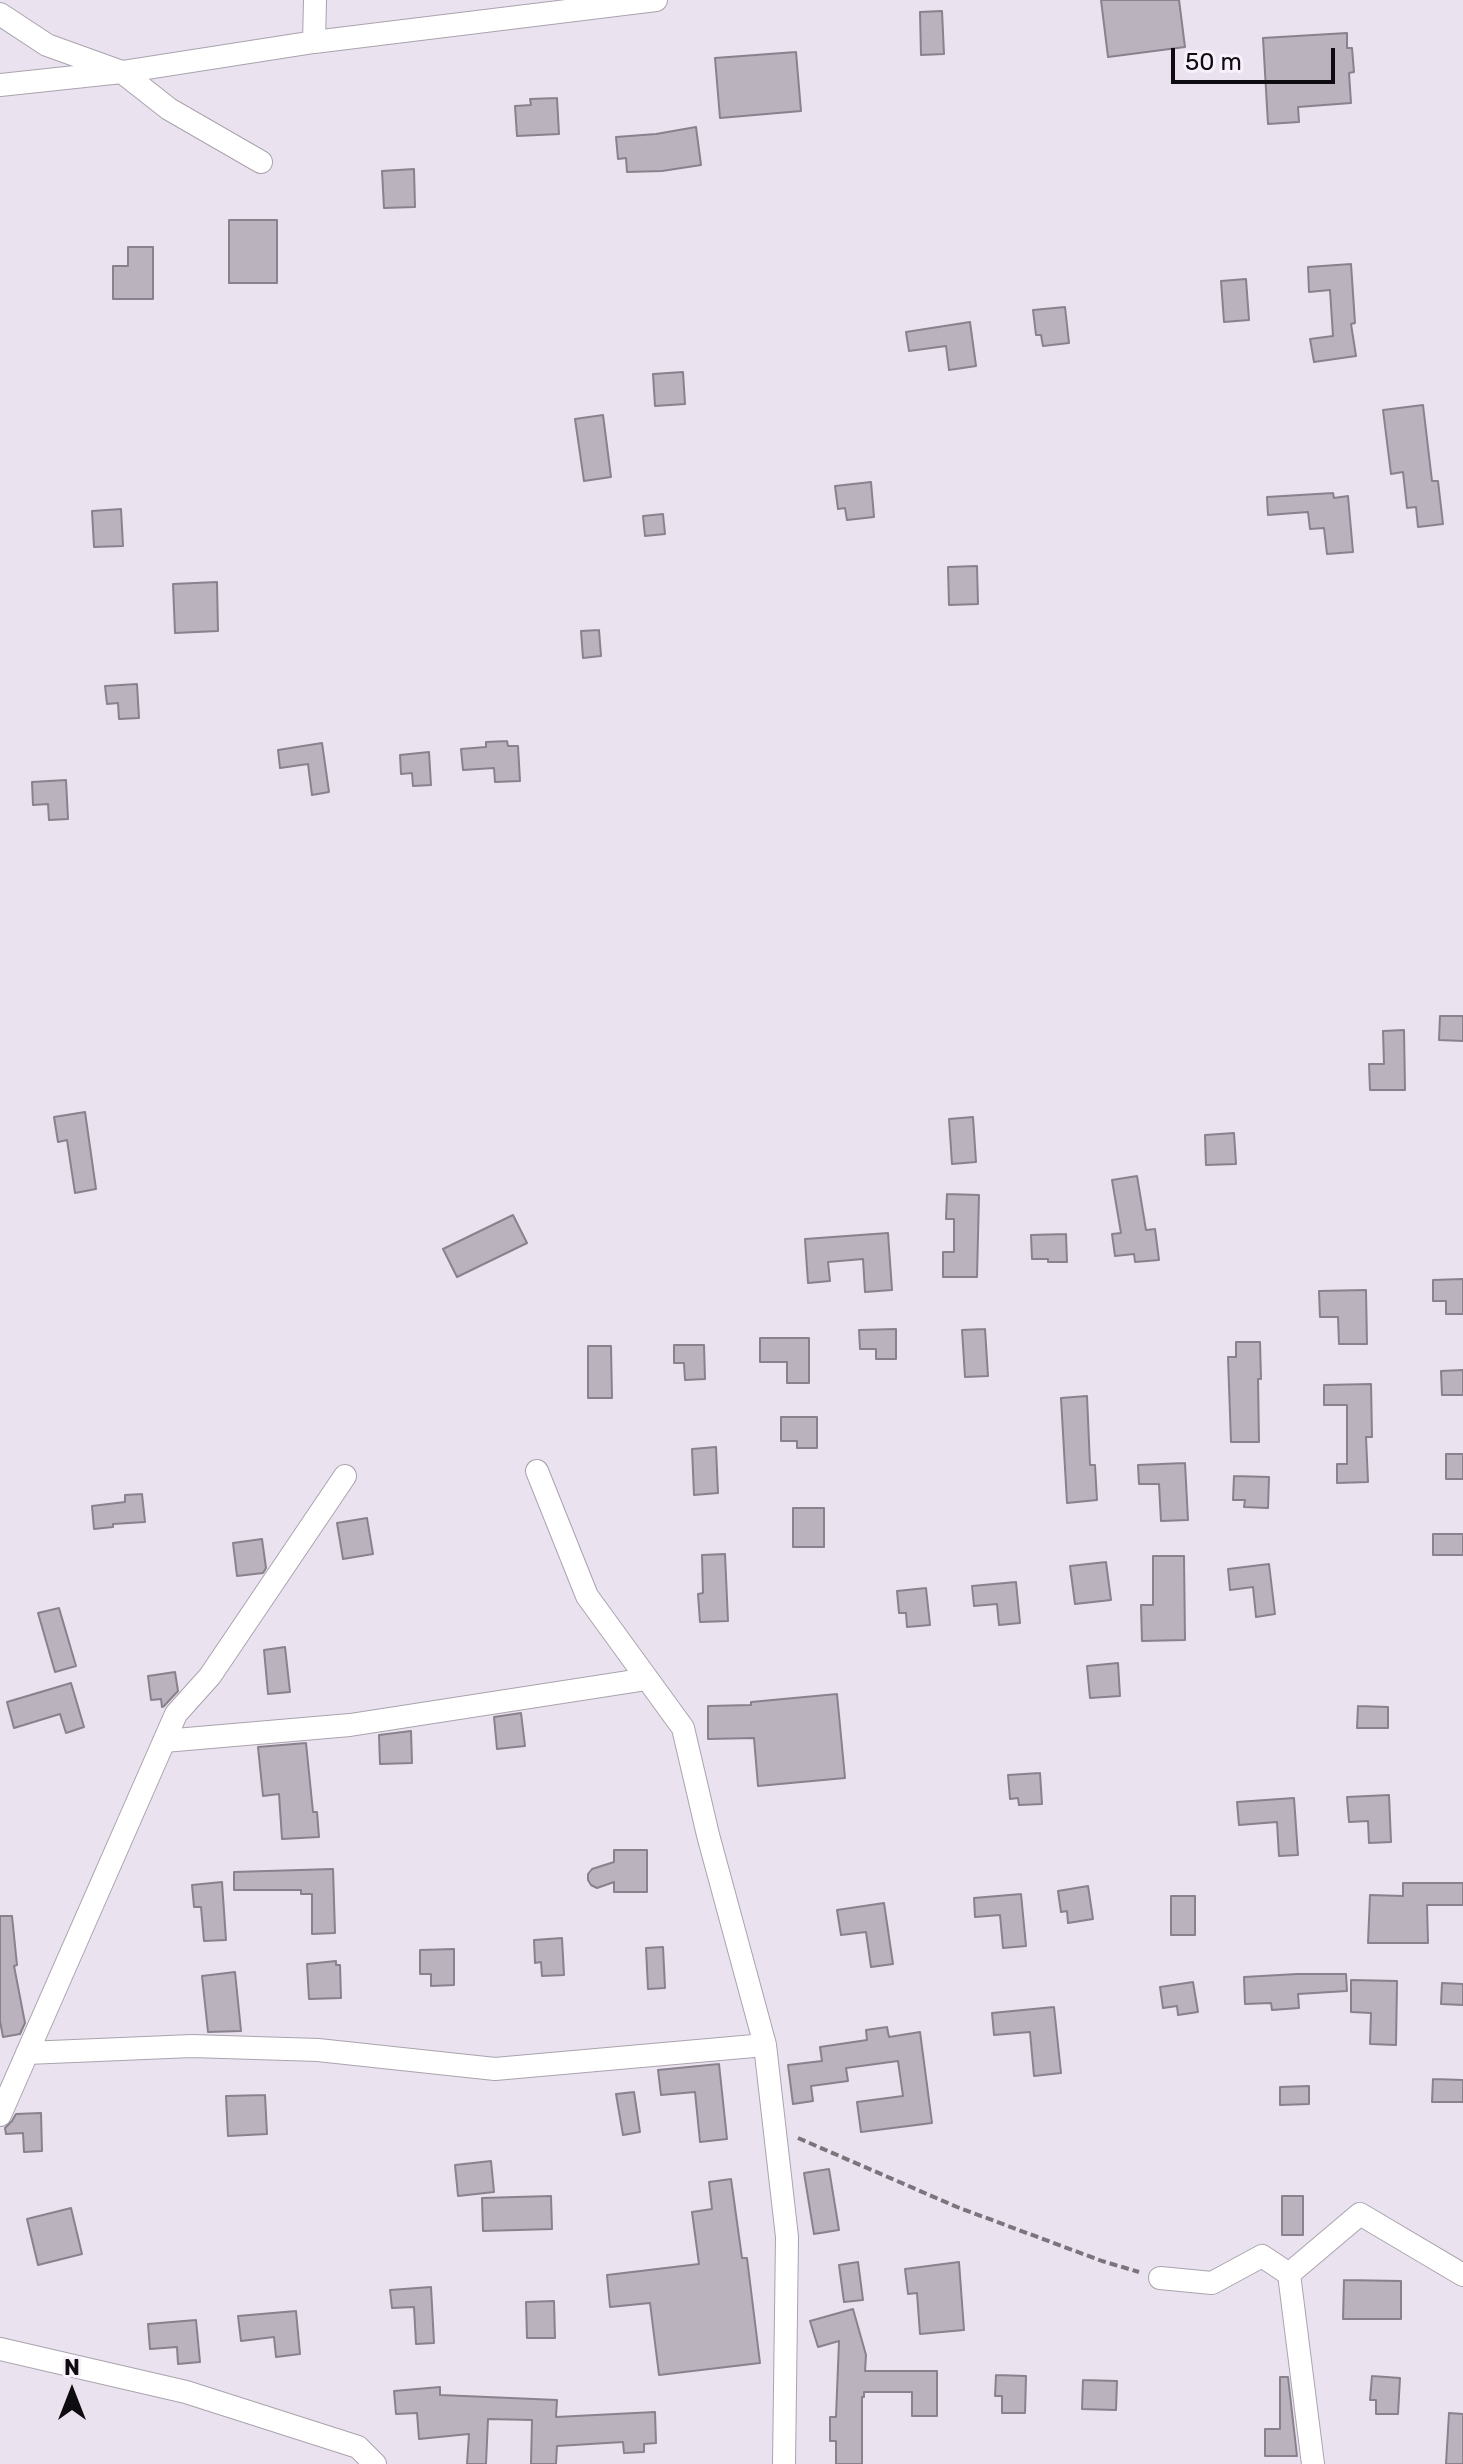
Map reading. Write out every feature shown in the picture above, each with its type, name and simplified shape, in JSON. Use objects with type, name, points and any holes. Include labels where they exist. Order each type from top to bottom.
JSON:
[{"type":"street","points":[[314,42],[315,0]]},
{"type":"street","points":[[0,85],[122,72],[314,42],[656,0]]},
{"type":"street","points":[[0,14],[47,45],[122,72],[169,109],[261,162]]},
{"type":"street","points":[[537,1471],[587,1596],[683,1728],[708,1835],[765,2045],[787,2237],[784,2464]]},
{"type":"street","points":[[0,2115],[176,1714],[210,1676],[345,1476]]},
{"type":"street","points":[[164,1741],[350,1725],[647,1679]]},
{"type":"street","points":[[27,2053],[192,2046],[302,2049],[495,2069],[765,2045]]},
{"type":"street","points":[[1289,2274],[1360,2214],[1463,2275]]},
{"type":"street","points":[[1160,2278],[1212,2283],[1262,2256],[1289,2274],[1313,2464]]},
{"type":"street","points":[[0,2349],[186,2392],[358,2447],[375,2464]]},
{"type":"path","points":[[774,2127],[957,2207],[1102,2261],[1160,2278]]},
{"type":"building","points":[[1101,0],[1179,0],[1185,47],[1108,57]]},
{"type":"building","points":[[942,11],[944,54],[921,55],[920,12]]},
{"type":"building","points":[[1347,33],[1347,48],[1352,48],[1354,72],[1349,73],[1351,103],[1298,107],[1299,122],[1268,124],[1263,38]]},
{"type":"building","points":[[796,52],[801,111],[720,118],[715,58]]},
{"type":"building","points":[[557,98],[559,134],[517,136],[515,106],[531,105],[530,99]]},
{"type":"building","points":[[696,127],[701,165],[627,172],[626,158],[618,159],[616,137]]},
{"type":"building","points":[[414,169],[415,207],[384,208],[382,171]]},
{"type":"building","points":[[229,220],[277,220],[277,283],[229,283]]},
{"type":"building","points":[[128,247],[153,247],[153,299],[113,299],[113,266],[128,266]]},
{"type":"building","points":[[1351,264],[1355,323],[1351,324],[1356,356],[1314,362],[1310,339],[1333,336],[1330,290],[1309,292],[1308,267]]},
{"type":"building","points":[[1246,279],[1249,320],[1224,322],[1221,281]]},
{"type":"building","points":[[1065,307],[1069,343],[1043,346],[1041,335],[1036,335],[1033,310]]},
{"type":"building","points":[[970,322],[976,366],[949,370],[946,346],[909,351],[906,332]]},
{"type":"building","points":[[683,372],[685,404],[655,406],[653,374]]},
{"type":"building","points":[[1423,405],[1432,481],[1438,481],[1443,524],[1418,527],[1416,507],[1407,508],[1403,472],[1391,474],[1383,410]]},
{"type":"building","points":[[603,415],[611,477],[584,481],[575,419]]},
{"type":"building","points":[[871,482],[874,517],[847,520],[845,508],[838,509],[835,486]]},
{"type":"building","points":[[1333,493],[1334,498],[1348,496],[1353,552],[1327,554],[1324,528],[1310,529],[1308,512],[1268,515],[1267,497]]},
{"type":"building","points":[[121,509],[123,546],[94,547],[92,511]]},
{"type":"building","points":[[663,514],[665,534],[645,536],[643,516]]},
{"type":"building","points":[[977,566],[978,604],[949,605],[948,567]]},
{"type":"building","points":[[217,582],[218,631],[175,633],[173,584]]},
{"type":"building","points":[[599,630],[601,656],[583,658],[581,631]]},
{"type":"building","points":[[137,684],[139,718],[119,719],[118,703],[107,704],[105,686]]},
{"type":"building","points":[[507,741],[508,746],[518,746],[520,781],[495,782],[494,768],[463,770],[461,749],[486,747],[486,742]]},
{"type":"building","points":[[322,743],[329,792],[312,795],[308,764],[280,768],[278,750]]},
{"type":"building","points":[[429,752],[431,785],[413,786],[412,773],[401,774],[400,755]]},
{"type":"building","points":[[66,780],[68,819],[49,820],[48,804],[33,805],[32,782]]},
{"type":"building","points":[[1440,1016],[1463,1016],[1463,1041],[1439,1040]]},
{"type":"building","points":[[1404,1030],[1405,1090],[1370,1090],[1369,1064],[1384,1064],[1383,1031]]},
{"type":"building","points":[[85,1112],[96,1189],[75,1193],[67,1140],[58,1142],[54,1117]]},
{"type":"building","points":[[973,1117],[976,1162],[952,1164],[949,1119]]},
{"type":"building","points":[[1234,1133],[1236,1164],[1206,1165],[1205,1135]]},
{"type":"building","points":[[1137,1176],[1146,1230],[1155,1229],[1159,1260],[1135,1262],[1134,1254],[1115,1256],[1112,1234],[1121,1233],[1112,1180]]},
{"type":"building","points":[[947,1194],[979,1195],[977,1277],[943,1277],[943,1252],[954,1252],[954,1219],[946,1219]]},
{"type":"building","points":[[513,1215],[527,1243],[457,1277],[443,1249]]},
{"type":"building","points":[[888,1233],[892,1290],[865,1292],[863,1259],[828,1262],[830,1281],[808,1283],[805,1239]]},
{"type":"building","points":[[1066,1234],[1067,1262],[1032,1259],[1031,1235]]},
{"type":"building","points":[[1463,1279],[1463,1314],[1446,1314],[1446,1301],[1433,1301],[1433,1280]]},
{"type":"building","points":[[1366,1290],[1367,1344],[1339,1344],[1338,1317],[1320,1317],[1319,1291]]},
{"type":"building","points":[[896,1329],[896,1359],[876,1359],[876,1349],[860,1349],[859,1330]]},
{"type":"building","points":[[985,1329],[988,1376],[965,1377],[962,1330]]},
{"type":"building","points":[[760,1338],[809,1338],[809,1383],[787,1383],[787,1362],[760,1362]]},
{"type":"building","points":[[1236,1342],[1260,1342],[1259,1442],[1231,1442],[1228,1357],[1236,1357]]},
{"type":"building","points":[[674,1345],[704,1345],[705,1379],[685,1380],[684,1363],[674,1363]]},
{"type":"building","points":[[588,1346],[611,1346],[612,1398],[588,1398]]},
{"type":"building","points":[[1463,1370],[1463,1395],[1442,1395],[1441,1371]]},
{"type":"building","points":[[1371,1384],[1372,1437],[1366,1437],[1368,1482],[1337,1483],[1337,1464],[1347,1464],[1347,1405],[1324,1405],[1324,1385]]},
{"type":"building","points":[[1087,1396],[1090,1465],[1095,1465],[1097,1500],[1067,1503],[1061,1398]]},
{"type":"building","points":[[781,1417],[817,1417],[817,1448],[797,1448],[797,1441],[781,1441]]},
{"type":"building","points":[[716,1447],[718,1493],[694,1495],[692,1449]]},
{"type":"building","points":[[1446,1454],[1463,1454],[1463,1479],[1446,1479]]},
{"type":"building","points":[[1185,1463],[1188,1520],[1161,1521],[1159,1484],[1139,1484],[1138,1465]]},
{"type":"building","points":[[1234,1476],[1269,1477],[1268,1508],[1244,1507],[1245,1500],[1233,1500]]},
{"type":"building","points":[[142,1494],[145,1522],[94,1529],[92,1506],[125,1502],[125,1495]]},
{"type":"building","points":[[793,1508],[824,1508],[824,1547],[793,1547]]},
{"type":"building","points":[[367,1518],[373,1554],[343,1559],[337,1523]]},
{"type":"building","points":[[1433,1534],[1463,1534],[1463,1555],[1433,1555]]},
{"type":"building","points":[[262,1539],[266,1568],[263,1573],[237,1576],[233,1543]]},
{"type":"building","points":[[725,1554],[728,1621],[700,1622],[698,1594],[703,1593],[702,1555]]},
{"type":"building","points":[[1153,1556],[1184,1556],[1185,1640],[1142,1641],[1141,1605],[1153,1605]]},
{"type":"building","points":[[1106,1562],[1111,1600],[1075,1604],[1070,1566]]},
{"type":"building","points":[[1269,1564],[1275,1614],[1256,1617],[1253,1587],[1230,1590],[1228,1569]]},
{"type":"building","points":[[1016,1582],[1020,1623],[999,1625],[997,1604],[974,1606],[972,1586]]},
{"type":"building","points":[[926,1588],[930,1625],[907,1627],[906,1613],[899,1613],[897,1591]]},
{"type":"building","points":[[59,1608],[76,1666],[55,1672],[38,1613]]},
{"type":"building","points":[[285,1647],[290,1692],[268,1694],[264,1650]]},
{"type":"building","points":[[1118,1663],[1120,1696],[1090,1698],[1087,1666]]},
{"type":"building","points":[[175,1672],[178,1691],[162,1707],[161,1699],[151,1700],[148,1676]]},
{"type":"building","points":[[71,1683],[84,1727],[66,1733],[60,1714],[14,1728],[7,1702]]},
{"type":"building","points":[[837,1694],[845,1778],[758,1786],[754,1738],[708,1739],[708,1706],[751,1705],[751,1702]]},
{"type":"building","points":[[1358,1706],[1388,1707],[1388,1728],[1357,1728]]},
{"type":"building","points":[[521,1713],[525,1746],[497,1749],[494,1717]]},
{"type":"building","points":[[411,1731],[412,1763],[380,1764],[379,1735]]},
{"type":"building","points":[[306,1743],[313,1812],[317,1812],[319,1837],[282,1839],[279,1794],[263,1796],[258,1747]]},
{"type":"building","points":[[1040,1773],[1042,1804],[1019,1805],[1018,1798],[1010,1799],[1008,1775]]},
{"type":"building","points":[[1389,1795],[1391,1842],[1369,1843],[1368,1821],[1349,1822],[1347,1797]]},
{"type":"building","points":[[1294,1798],[1298,1855],[1279,1856],[1277,1822],[1239,1825],[1237,1802]]},
{"type":"building","points":[[614,1850],[647,1850],[647,1892],[614,1892],[614,1882],[597,1888],[591,1885],[588,1874],[592,1869],[614,1862]]},
{"type":"building","points":[[333,1869],[335,1933],[312,1934],[312,1894],[301,1894],[301,1890],[234,1890],[234,1872]]},
{"type":"building","points":[[222,1882],[226,1940],[204,1941],[201,1907],[194,1907],[192,1885]]},
{"type":"building","points":[[1403,1883],[1463,1883],[1463,1905],[1427,1905],[1428,1943],[1368,1943],[1370,1895],[1403,1896]]},
{"type":"building","points":[[1088,1886],[1093,1919],[1068,1923],[1067,1911],[1061,1912],[1058,1891]]},
{"type":"building","points":[[1021,1894],[1026,1946],[1003,1948],[1000,1915],[975,1917],[974,1898]]},
{"type":"building","points":[[1171,1896],[1195,1896],[1195,1935],[1171,1935]]},
{"type":"building","points":[[884,1903],[893,1964],[871,1967],[866,1932],[841,1935],[837,1910]]},
{"type":"building","points":[[0,1916],[12,1916],[17,1965],[14,1966],[25,2023],[20,2034],[3,2037],[0,2021]]},
{"type":"building","points":[[562,1938],[564,1975],[542,1976],[541,1962],[535,1963],[534,1940]]},
{"type":"building","points":[[663,1947],[665,1988],[648,1989],[646,1948]]},
{"type":"building","points":[[454,1949],[454,1985],[431,1986],[431,1974],[420,1974],[420,1950]]},
{"type":"building","points":[[336,1961],[336,1965],[340,1965],[341,1998],[309,1999],[307,1964]]},
{"type":"building","points":[[235,1972],[241,2031],[208,2032],[202,1976]]},
{"type":"building","points":[[1346,1974],[1347,1991],[1298,1994],[1299,2008],[1272,2010],[1271,2003],[1245,2004],[1244,1977]]},
{"type":"building","points":[[1351,1980],[1397,1981],[1396,2045],[1370,2044],[1371,2013],[1351,2012]]},
{"type":"building","points":[[1193,1982],[1198,2012],[1178,2015],[1177,2006],[1163,2008],[1160,1987]]},
{"type":"building","points":[[1442,1983],[1463,1984],[1463,2005],[1441,2004]]},
{"type":"building","points":[[1054,2007],[1061,2073],[1034,2076],[1030,2032],[994,2035],[992,2013]]},
{"type":"building","points":[[887,2027],[889,2037],[920,2032],[932,2123],[861,2132],[857,2102],[903,2096],[898,2061],[846,2068],[848,2081],[811,2086],[813,2101],[793,2104],[788,2065],[822,2061],[820,2047],[867,2040],[866,2030]]},
{"type":"building","points":[[719,2064],[727,2139],[700,2142],[695,2092],[661,2095],[658,2070]]},
{"type":"building","points":[[1433,2079],[1463,2080],[1463,2102],[1432,2102]]},
{"type":"building","points":[[1309,2086],[1309,2104],[1280,2105],[1280,2087]]},
{"type":"building","points":[[634,2092],[640,2132],[623,2135],[616,2094]]},
{"type":"building","points":[[265,2095],[267,2134],[228,2136],[226,2096]]},
{"type":"building","points":[[41,2113],[42,2151],[24,2152],[23,2133],[6,2134],[5,2128],[16,2114]]},
{"type":"building","points":[[491,2161],[494,2192],[458,2196],[455,2165]]},
{"type":"building","points":[[829,2169],[839,2230],[814,2234],[804,2173]]},
{"type":"building","points":[[731,2179],[742,2258],[747,2258],[760,2363],[659,2375],[650,2303],[610,2307],[607,2275],[699,2264],[692,2212],[712,2209],[709,2182]]},
{"type":"building","points":[[551,2196],[552,2229],[483,2231],[482,2198]]},
{"type":"building","points":[[1282,2196],[1303,2196],[1303,2235],[1282,2235]]},
{"type":"building","points":[[71,2208],[82,2254],[38,2265],[27,2219]]},
{"type":"building","points":[[858,2262],[863,2300],[844,2302],[839,2265]]},
{"type":"building","points":[[959,2262],[964,2330],[920,2334],[917,2293],[908,2294],[905,2269]]},
{"type":"building","points":[[1344,2280],[1401,2281],[1401,2319],[1343,2319]]},
{"type":"building","points":[[431,2287],[434,2343],[416,2344],[414,2307],[392,2308],[390,2290]]},
{"type":"building","points":[[554,2301],[555,2338],[527,2338],[526,2302]]},
{"type":"building","points":[[853,2309],[866,2355],[865,2371],[937,2371],[937,2416],[912,2416],[912,2392],[864,2392],[862,2464],[836,2464],[836,2441],[830,2441],[830,2417],[836,2417],[839,2341],[818,2347],[810,2321]]},
{"type":"building","points":[[296,2311],[300,2354],[276,2357],[274,2337],[241,2341],[238,2316]]},
{"type":"building","points":[[196,2320],[200,2362],[178,2364],[177,2347],[150,2349],[148,2324]]},
{"type":"building","points":[[996,2375],[1026,2376],[1025,2413],[1002,2413],[1002,2396],[995,2396]]},
{"type":"building","points":[[1372,2376],[1400,2378],[1398,2414],[1376,2414],[1376,2400],[1370,2400]]},
{"type":"building","points":[[1280,2377],[1288,2377],[1297,2456],[1265,2456],[1265,2429],[1280,2429]]},
{"type":"building","points":[[1083,2380],[1117,2381],[1116,2410],[1082,2409]]},
{"type":"building","points":[[440,2387],[440,2395],[557,2400],[556,2417],[655,2412],[656,2443],[644,2444],[644,2452],[624,2453],[623,2442],[557,2446],[556,2464],[531,2464],[532,2420],[488,2419],[486,2464],[467,2464],[469,2434],[419,2439],[417,2413],[396,2414],[394,2391]]},
{"type":"building","points":[[1449,2413],[1463,2414],[1463,2464],[1446,2464]]}]
